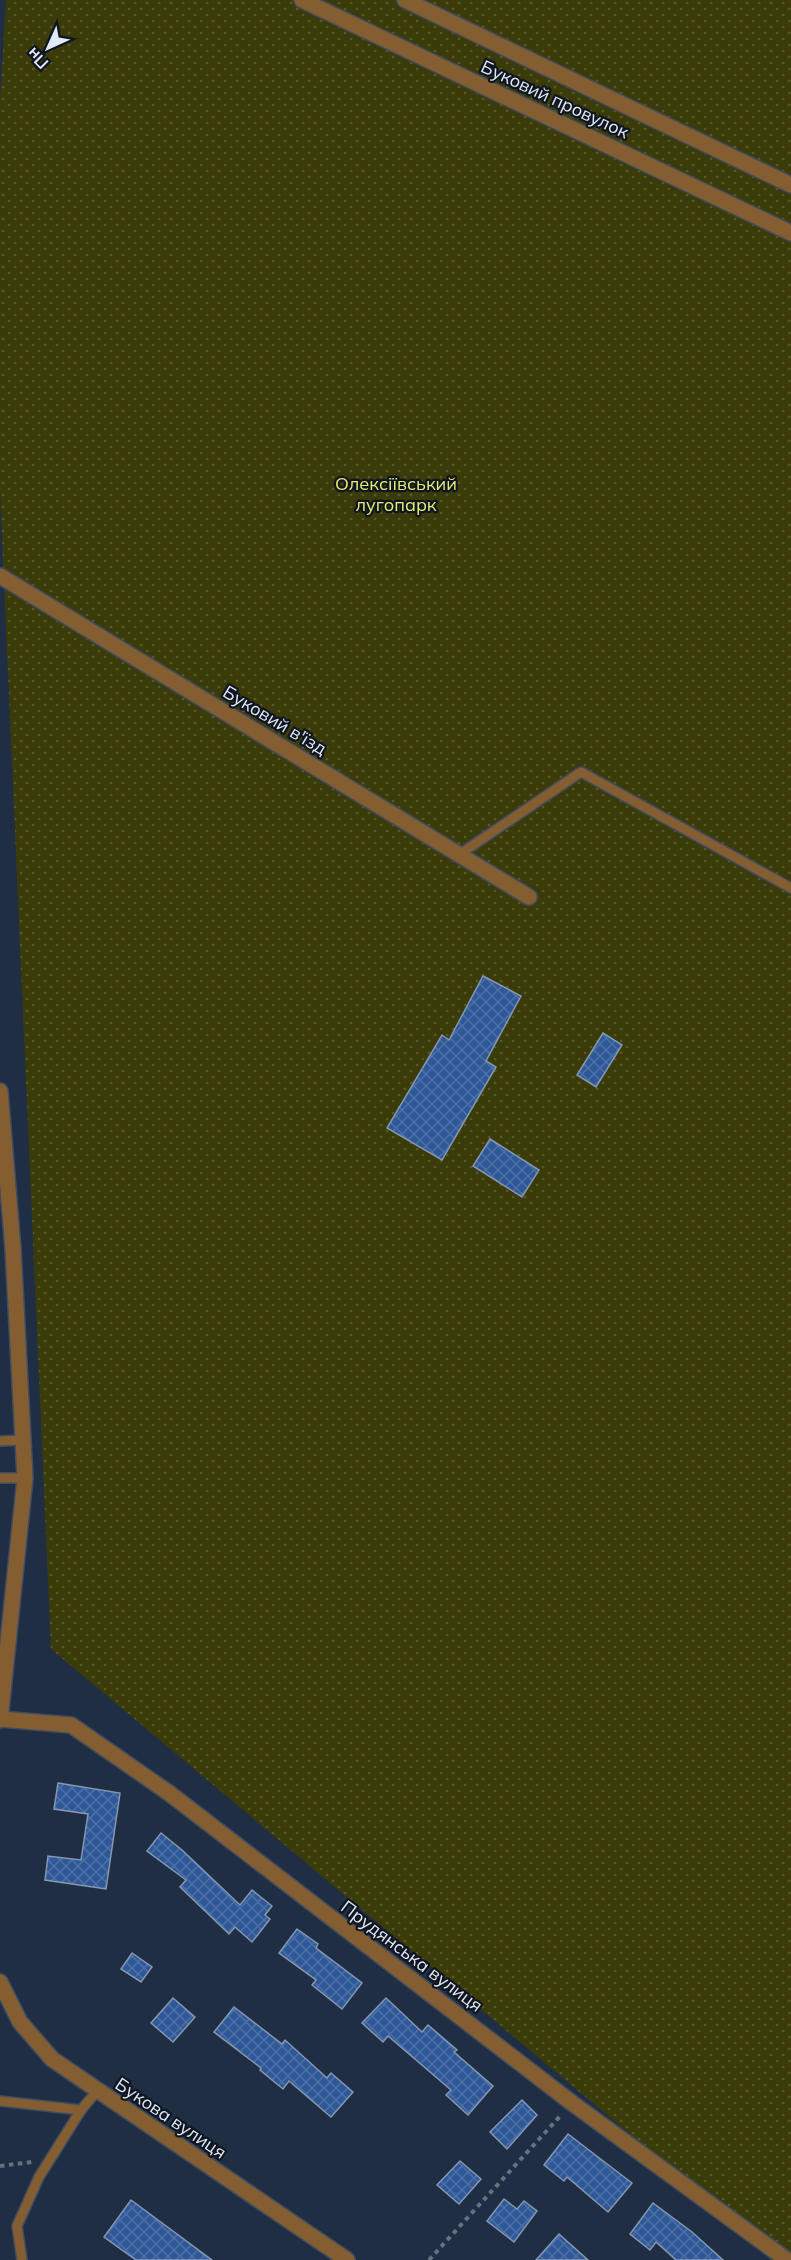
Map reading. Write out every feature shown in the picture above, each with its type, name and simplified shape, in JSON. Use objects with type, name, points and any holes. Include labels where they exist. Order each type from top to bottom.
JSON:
[{"type":"street","name":"Буковий провулок","points":[[302,0],[791,233]]},
{"type":"street","name":"Буковий провулок","points":[[405,0],[791,185]]},
{"type":"street","name":"Буковий в'їзд","points":[[0,576],[529,897]]},
{"type":"street","points":[[0,1091],[25,1440],[25,1478],[0,1719]]},
{"type":"street","name":"Прудянська вулиця","points":[[0,1719],[70,1725],[169,1793],[573,2103],[787,2260]]},
{"type":"street","name":"Букова вулиця","points":[[0,1982],[20,2022],[52,2060],[347,2260]]},
{"type":"lane","points":[[460,855],[581,772],[791,888]]},
{"type":"lane","points":[[0,1441],[25,1440]]},
{"type":"lane","points":[[0,1478],[25,1478]]},
{"type":"lane","points":[[22,2260],[17,2226],[49,2160],[81,2110],[97,2091]]},
{"type":"lane","points":[[0,2101],[81,2110]]},
{"type":"path","points":[[429,2260],[573,2103]]},
{"type":"path","points":[[0,2166],[49,2160]]},
{"type":"green space","name":"Олексіївський лугопарк","points":[[6,0],[791,0],[791,2260],[780,2260],[51,1649],[0,491],[0,102]]},
{"type":"building","points":[[483,976],[521,996],[486,1061],[496,1067],[442,1160],[387,1128],[442,1035],[449,1040]]},
{"type":"building","points":[[603,1033],[622,1045],[596,1087],[577,1075]]},
{"type":"building","points":[[490,1139],[539,1170],[522,1197],[473,1166]]},
{"type":"building","points":[[58,1783],[120,1793],[106,1889],[45,1880],[48,1856],[81,1860],[88,1814],[54,1809]]},
{"type":"building","points":[[161,1833],[240,1905],[252,1890],[272,1906],[265,1915],[270,1919],[252,1942],[235,1927],[229,1934],[180,1887],[186,1880],[147,1851]]},
{"type":"building","points":[[297,1929],[318,1944],[316,1948],[362,1983],[342,2009],[312,1985],[316,1980],[279,1953]]},
{"type":"building","points":[[132,1953],[152,1967],[141,1982],[121,1969]]},
{"type":"building","points":[[173,1998],[195,2017],[173,2042],[151,2023]]},
{"type":"building","points":[[386,1998],[422,2032],[428,2025],[457,2050],[454,2052],[493,2086],[468,2115],[446,2095],[451,2090],[388,2036],[383,2042],[362,2023]]},
{"type":"building","points":[[234,2007],[282,2044],[285,2040],[327,2078],[331,2073],[353,2092],[331,2117],[289,2081],[283,2089],[260,2070],[261,2068],[214,2032]]},
{"type":"building","points":[[522,2100],[537,2115],[507,2149],[490,2132]]},
{"type":"building","points":[[568,2134],[632,2183],[608,2212],[567,2177],[564,2181],[544,2165]]},
{"type":"building","points":[[460,2161],[481,2179],[459,2204],[437,2185]]},
{"type":"building","points":[[504,2199],[517,2209],[524,2201],[537,2211],[514,2242],[487,2221]]},
{"type":"building","points":[[131,2200],[212,2260],[136,2260],[104,2237]]},
{"type":"building","points":[[653,2203],[692,2232],[723,2260],[676,2260],[656,2242],[650,2250],[630,2234]]},
{"type":"building","points":[[559,2234],[588,2260],[536,2260]]}]
